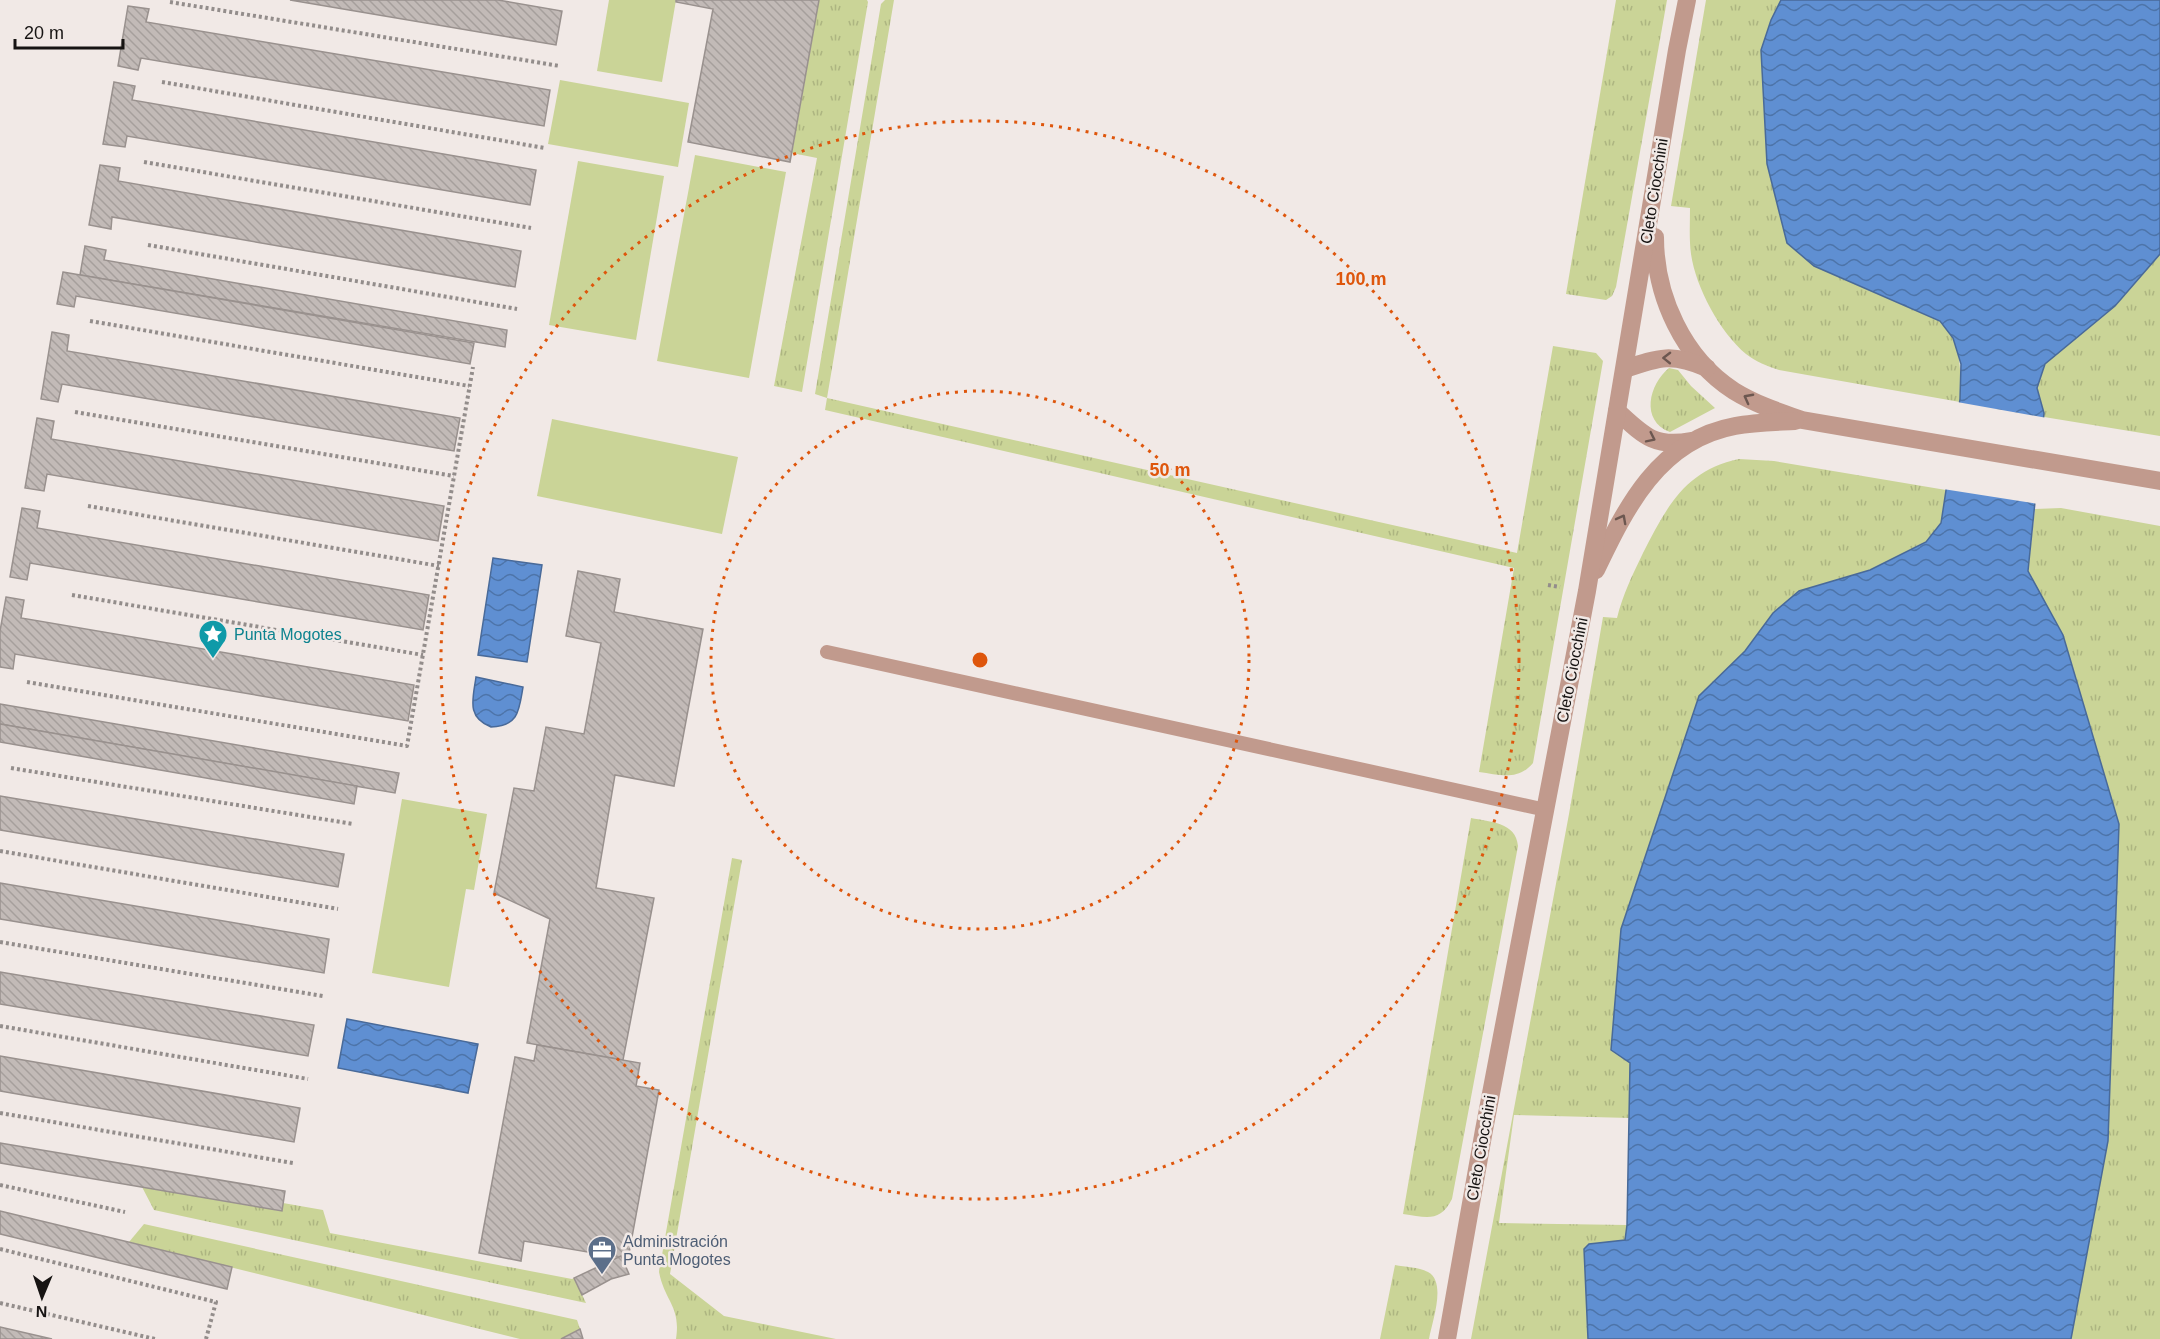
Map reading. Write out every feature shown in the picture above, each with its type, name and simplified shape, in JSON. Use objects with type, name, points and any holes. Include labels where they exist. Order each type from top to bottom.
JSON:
[{"type":"street","name":"Cleto Ciocchini","points":[[1447,1339],[1484,1130],[1587,591],[1687,0]]},
{"type":"street","points":[[1654,190],[1655,259],[1671,317],[1688,344],[1708,369],[1733,390],[1759,404],[1802,420],[2158,480]]},
{"type":"street","points":[[1625,369],[1655,358],[1673,358],[1687,360],[1708,369]]},
{"type":"street","points":[[1617,411],[1645,436],[1659,442],[1674,444],[1733,426],[1802,420]]},
{"type":"street","points":[[1587,591],[1629,505],[1652,472],[1693,440]]},
{"type":"lane","points":[[827,652],[1546,810]]},
{"type":"path","points":[[170,2],[560,66]]},
{"type":"path","points":[[162,82],[545,148]]},
{"type":"path","points":[[144,162],[531,228]]},
{"type":"path","points":[[148,245],[517,309]]},
{"type":"path","points":[[90,321],[469,386]]},
{"type":"path","points":[[27,681],[407,746],[473,367]]},
{"type":"path","points":[[75,412],[454,476]]},
{"type":"path","points":[[88,506],[439,566]]},
{"type":"path","points":[[72,595],[423,655]]},
{"type":"path","points":[[11,768],[353,824]]},
{"type":"path","points":[[0,851],[338,909]]},
{"type":"path","points":[[0,942],[323,996]]},
{"type":"path","points":[[0,1026],[308,1079]]},
{"type":"path","points":[[0,1113],[293,1163]]},
{"type":"path","points":[[0,1185],[124,1212]]},
{"type":"path","points":[[0,1249],[216,1302],[206,1339]]},
{"type":"path","points":[[0,1302],[155,1339]]},
{"type":"green space","points":[[609,0],[676,0],[662,82],[597,71]]},
{"type":"green space","points":[[819,0],[867,0],[868,2],[802,392],[774,386],[817,158],[792,153]]},
{"type":"green space","points":[[885,0],[894,0],[827,398],[815,394],[881,4]]},
{"type":"green space","points":[[1616,0],[1667,0],[1616,287],[1612,296],[1606,300],[1566,294]]},
{"type":"green space","points":[[1706,0],[1781,0],[1771,20],[1761,50],[1767,164],[1912,308],[1935,318],[1946,327],[1952,336],[1959,358],[1960,402],[1779,370],[1758,362],[1746,354],[1718,322],[1704,295],[1694,267],[1690,243],[1690,208],[1671,206]]},
{"type":"green space","points":[[560,80],[689,103],[678,167],[548,144]]},
{"type":"green space","points":[[695,155],[786,172],[749,378],[657,361]]},
{"type":"green space","points":[[578,161],[664,176],[636,340],[549,325]]},
{"type":"green space","points":[[2160,254],[2160,436],[2044,417],[2037,388],[2044,364],[2115,306]]},
{"type":"green space","points":[[1553,346],[1596,353],[1603,361],[1533,763],[1515,775],[1479,772],[1514,568],[825,410],[827,398],[1517,553]]},
{"type":"green space","points":[[1669,368],[1678,370],[1691,386],[1715,408],[1670,432],[1654,420],[1651,411],[1656,383]]},
{"type":"green space","points":[[552,419],[738,457],[722,534],[537,496]]},
{"type":"green space","points":[[1739,459],[1774,461],[1946,490],[1941,523],[1926,543],[1870,570],[1799,591],[1773,613],[1745,651],[1699,696],[1630,1063],[1630,1118],[1514,1115],[1499,1223],[1627,1225],[1626,1240],[1589,1244],[1584,1249],[1588,1339],[1471,1339],[1569,814],[1603,617],[1617,618],[1625,593],[1643,553],[1669,506],[1679,493],[1704,472],[1720,464]]},
{"type":"green space","points":[[2061,508],[2160,526],[2160,1339],[2071,1339],[2108,1141],[2119,824],[2028,571],[2035,509]]},
{"type":"green space","points":[[402,799],[487,814],[474,890],[466,889],[449,987],[372,973]]},
{"type":"green space","points":[[1471,818],[1494,822],[1507,828],[1516,838],[1518,846],[1452,1199],[1443,1212],[1432,1217],[1403,1214]]},
{"type":"green space","points":[[732,858],[742,860],[670,1274],[724,1316],[836,1339],[676,1339],[674,1311],[659,1272]]},
{"type":"green space","points":[[142,1187],[281,1211],[283,1203],[323,1210],[330,1233],[574,1278],[586,1303],[154,1210]]},
{"type":"green space","points":[[144,1224],[577,1320],[580,1329],[561,1339],[520,1339],[129,1242]]},
{"type":"green space","points":[[1395,1265],[1424,1270],[1434,1277],[1437,1284],[1437,1303],[1429,1339],[1380,1339]]},
{"type":"water","points":[[1781,0],[2160,0],[2160,254],[2115,306],[2045,364],[2037,388],[2044,413],[2028,571],[2063,635],[2119,824],[2108,1141],[2071,1339],[1588,1339],[1584,1249],[1589,1244],[1625,1240],[1627,1225],[1630,1063],[1611,1050],[1621,929],[1699,696],[1745,651],[1773,613],[1799,591],[1870,570],[1926,542],[1941,523],[1960,399],[1961,364],[1953,338],[1940,321],[1814,266],[1787,243],[1767,164],[1761,50],[1771,20]]},
{"type":"water","points":[[493,558],[542,565],[527,662],[478,655]]},
{"type":"water","points":[[476,677],[523,687],[516,715],[507,724],[491,727],[483,723],[474,713]]},
{"type":"water","points":[[347,1019],[478,1044],[468,1093],[338,1068]]},
{"type":"pier","points":[[1957,402],[2047,418],[2038,504],[1943,489]]},
{"type":"building","points":[[290,0],[498,0],[562,11],[556,45]]},
{"type":"building","points":[[676,0],[819,0],[790,162],[688,142],[713,9],[676,2]]},
{"type":"building","points":[[128,6],[149,9],[146,22],[550,90],[544,126],[141,58],[138,70],[118,66]]},
{"type":"building","points":[[114,82],[135,86],[132,100],[536,170],[530,205],[127,136],[125,147],[103,144]]},
{"type":"building","points":[[100,165],[120,168],[118,181],[521,251],[515,287],[112,217],[111,229],[89,225]]},
{"type":"building","points":[[85,246],[106,250],[104,260],[507,330],[505,347],[80,275]]},
{"type":"building","points":[[63,272],[474,343],[470,364],[76,296],[74,307],[57,304]]},
{"type":"building","points":[[52,332],[69,335],[67,351],[460,418],[454,451],[62,384],[58,402],[41,399]]},
{"type":"building","points":[[37,418],[54,421],[51,439],[444,506],[438,541],[47,474],[44,491],[25,488]]},
{"type":"building","points":[[22,508],[40,511],[37,528],[429,595],[423,630],[30,563],[27,580],[10,577]]},
{"type":"building","points":[[578,571],[620,579],[614,612],[703,629],[674,786],[615,775],[596,888],[654,898],[623,1060],[527,1043],[550,919],[494,893],[514,788],[534,791],[546,727],[584,734],[601,643],[566,636]]},
{"type":"building","points":[[6,597],[24,600],[21,618],[414,685],[408,721],[15,654],[13,669],[0,667],[0,631]]},
{"type":"building","points":[[0,704],[399,773],[395,793],[0,724]]},
{"type":"building","points":[[0,724],[357,786],[354,804],[0,742]]},
{"type":"building","points":[[0,796],[344,854],[338,887],[0,830]]},
{"type":"building","points":[[0,883],[329,939],[324,973],[0,919]]},
{"type":"building","points":[[0,972],[314,1025],[308,1056],[0,1004]]},
{"type":"building","points":[[537,1045],[640,1063],[636,1086],[659,1090],[628,1259],[524,1241],[521,1261],[479,1253],[515,1057],[534,1061]]},
{"type":"building","points":[[0,1056],[300,1108],[294,1142],[0,1091]]},
{"type":"building","points":[[0,1143],[285,1191],[282,1211],[0,1163]]},
{"type":"building","points":[[0,1211],[232,1267],[227,1289],[0,1234]]},
{"type":"building","name":"Administración Punta Mogotes","points":[[621,1256],[629,1274],[611,1279],[582,1295],[574,1278]]},
{"type":"building","points":[[0,1327],[52,1339],[0,1339]]},
{"type":"building","points":[[580,1329],[583,1339],[561,1339]]},
{"type":"place","name":"Punta Mogotes","points":[[213,660]]},
{"type":"place","name":"Administración Punta Mogotes","points":[[602,1276]]}]
